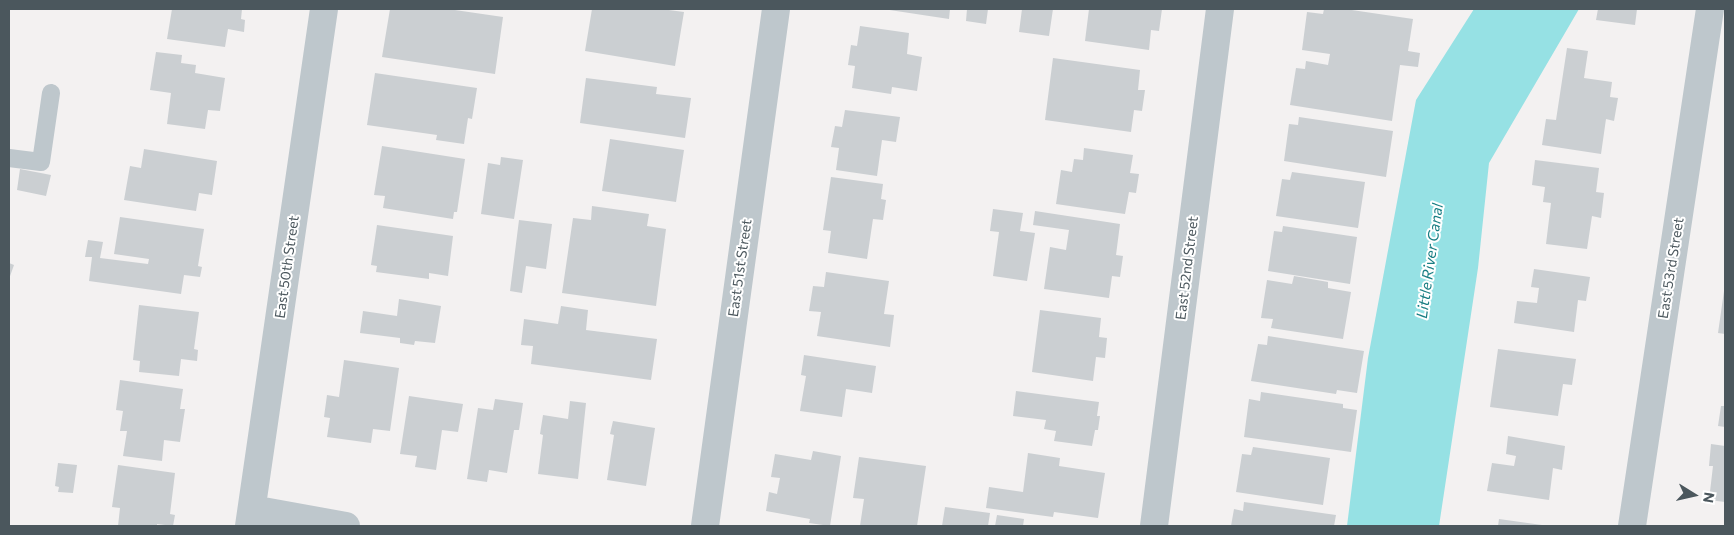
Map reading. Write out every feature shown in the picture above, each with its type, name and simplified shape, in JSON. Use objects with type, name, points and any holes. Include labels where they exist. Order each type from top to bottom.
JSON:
[{"type":"street","name":"East 50th Street","points":[[250,518],[324,9]]},
{"type":"street","name":"East 51st Street","points":[[705,526],[776,9]]},
{"type":"street","name":"East 52nd Street","points":[[1154,526],[1220,9]]},
{"type":"street","name":"East 53rd Street","points":[[1632,526],[1710,9]]},
{"type":"street","points":[[250,518],[346,526]]},
{"type":"lane","points":[[9,158],[41,162],[51,93]]},
{"type":"water","name":"Little River Canal","points":[[1474,9],[1579,9],[1489,163],[1478,268],[1439,526],[1347,526],[1368,358],[1416,100]]},
{"type":"building","points":[[172,9],[242,9],[241,19],[245,20],[244,32],[228,29],[225,47],[167,39]]},
{"type":"building","points":[[390,9],[448,9],[503,17],[495,74],[382,57]]},
{"type":"building","points":[[592,9],[661,9],[684,12],[675,66],[585,51]]},
{"type":"building","points":[[883,9],[950,9],[949,19]]},
{"type":"building","points":[[967,9],[988,9],[986,24],[966,21]]},
{"type":"building","points":[[1022,9],[1053,9],[1049,36],[1019,32]]},
{"type":"building","points":[[1089,9],[1162,9],[1159,31],[1151,30],[1149,50],[1085,41]]},
{"type":"building","points":[[1324,9],[1345,9],[1413,19],[1408,51],[1420,53],[1418,67],[1400,65],[1392,121],[1290,105],[1296,68],[1305,69],[1306,61],[1328,65],[1330,54],[1302,50],[1307,12],[1323,14]]},
{"type":"building","points":[[1598,9],[1637,9],[1635,25],[1596,20]]},
{"type":"building","points":[[860,26],[909,33],[907,54],[922,57],[917,91],[892,87],[891,94],[852,88],[855,66],[848,65],[851,45],[857,46]]},
{"type":"building","points":[[1567,48],[1588,51],[1584,78],[1612,82],[1610,97],[1618,98],[1614,121],[1606,119],[1601,154],[1542,145],[1546,119],[1556,120]]},
{"type":"building","points":[[156,52],[182,55],[181,63],[196,65],[195,73],[225,78],[220,111],[208,110],[205,129],[167,124],[171,93],[150,90]]},
{"type":"building","points":[[1053,58],[1140,70],[1138,90],[1145,90],[1142,111],[1134,110],[1131,132],[1045,120]]},
{"type":"building","points":[[375,73],[477,88],[472,119],[468,118],[464,144],[436,140],[437,135],[367,125]]},
{"type":"building","points":[[586,78],[657,87],[656,94],[691,98],[685,138],[580,123]]},
{"type":"building","points":[[845,110],[900,117],[896,142],[882,140],[877,176],[836,170],[839,148],[831,147],[835,126],[842,127]]},
{"type":"building","points":[[1299,117],[1393,131],[1386,177],[1284,161],[1289,124],[1298,125]]},
{"type":"building","points":[[610,139],[684,150],[676,202],[602,191]]},
{"type":"building","points":[[382,146],[465,159],[457,212],[454,212],[453,219],[383,208],[385,196],[374,195]]},
{"type":"building","points":[[1084,148],[1133,155],[1130,173],[1139,174],[1136,193],[1129,192],[1125,214],[1056,204],[1061,170],[1072,172],[1074,159],[1083,160]]},
{"type":"building","points":[[144,149],[217,161],[212,195],[199,193],[196,211],[124,200],[130,166],[141,168]]},
{"type":"building","points":[[501,157],[523,160],[514,219],[481,214],[488,163],[500,165]]},
{"type":"building","points":[[1535,160],[1599,168],[1596,192],[1604,193],[1601,218],[1592,216],[1587,249],[1546,244],[1551,203],[1543,202],[1545,187],[1532,185]]},
{"type":"building","points":[[20,169],[51,175],[46,196],[17,190]]},
{"type":"building","points":[[1292,172],[1365,182],[1358,228],[1276,216],[1282,179],[1290,180]]},
{"type":"building","points":[[831,177],[883,184],[881,199],[886,200],[883,220],[873,219],[867,259],[828,253],[831,231],[823,230]]},
{"type":"building","points":[[592,206],[649,214],[647,226],[666,229],[656,306],[562,293],[573,218],[591,220]]},
{"type":"building","points":[[993,209],[1023,213],[1020,231],[1035,233],[1027,281],[993,276],[999,232],[990,231]]},
{"type":"building","points":[[1035,211],[1120,224],[1116,255],[1123,256],[1120,277],[1112,276],[1109,298],[1044,289],[1050,247],[1066,250],[1069,230],[1033,225]]},
{"type":"building","points":[[120,217],[204,229],[198,266],[202,267],[200,277],[184,275],[181,294],[89,281],[92,257],[85,257],[88,240],[103,242],[100,258],[148,264],[149,259],[114,254]]},
{"type":"building","points":[[519,220],[552,224],[546,269],[526,266],[522,293],[510,291]]},
{"type":"building","points":[[377,225],[453,236],[448,276],[429,273],[429,279],[376,272],[377,266],[371,265]]},
{"type":"building","points":[[1283,226],[1357,237],[1350,284],[1268,271],[1274,231],[1282,232]]},
{"type":"building","points":[[9,263],[14,265],[9,279]]},
{"type":"building","points":[[1534,269],[1590,277],[1586,301],[1578,300],[1574,332],[1514,323],[1517,301],[1537,303],[1539,288],[1531,287]]},
{"type":"building","points":[[826,272],[889,281],[884,314],[894,315],[890,347],[817,336],[821,312],[809,311],[813,286],[824,287]]},
{"type":"building","points":[[1294,276],[1328,282],[1328,288],[1351,292],[1343,339],[1271,328],[1273,319],[1261,318],[1267,280],[1292,284]]},
{"type":"building","points":[[1725,291],[1725,334],[1718,333]]},
{"type":"building","points":[[399,299],[441,306],[435,343],[415,341],[414,345],[400,343],[400,338],[360,333],[363,311],[397,316]]},
{"type":"building","points":[[139,305],[199,312],[194,349],[198,350],[197,361],[181,359],[179,376],[139,372],[140,361],[133,360]]},
{"type":"building","points":[[561,306],[588,310],[586,330],[657,339],[651,380],[531,364],[533,346],[521,345],[524,319],[558,324]]},
{"type":"building","points":[[1040,310],[1101,318],[1099,337],[1107,338],[1105,358],[1096,357],[1093,381],[1032,372]]},
{"type":"building","points":[[1268,336],[1364,351],[1357,393],[1337,390],[1336,394],[1251,381],[1258,344],[1267,345]]},
{"type":"building","points":[[1498,349],[1576,359],[1572,385],[1563,384],[1558,416],[1490,407]]},
{"type":"building","points":[[804,355],[876,366],[872,393],[846,389],[842,417],[800,411],[806,376],[801,375]]},
{"type":"building","points":[[344,360],[399,368],[390,431],[373,429],[371,443],[327,437],[330,418],[324,417],[327,395],[339,397]]},
{"type":"building","points":[[120,380],[183,389],[180,409],[185,409],[180,442],[164,440],[162,461],[123,456],[127,431],[120,431],[123,411],[116,410]]},
{"type":"building","points":[[1016,391],[1099,402],[1098,430],[1095,430],[1092,446],[1054,441],[1056,431],[1044,429],[1046,420],[1013,416]]},
{"type":"building","points":[[1261,392],[1343,404],[1343,408],[1357,410],[1351,452],[1244,437],[1249,399],[1260,401]]},
{"type":"building","points":[[409,396],[463,404],[458,432],[442,430],[436,470],[415,467],[417,456],[400,454]]},
{"type":"building","points":[[495,399],[523,403],[519,430],[514,430],[507,473],[489,470],[487,482],[467,479],[478,408],[493,410]]},
{"type":"building","points":[[570,401],[586,403],[578,479],[538,474],[543,435],[540,434],[543,415],[568,419]]},
{"type":"building","points":[[1721,406],[1725,406],[1725,427],[1718,426]]},
{"type":"building","points":[[613,421],[655,428],[646,486],[607,480],[614,435],[610,434]]},
{"type":"building","points":[[1508,436],[1565,446],[1562,470],[1553,468],[1549,500],[1487,491],[1492,463],[1514,466],[1516,456],[1506,454]]},
{"type":"building","points":[[1711,444],[1725,446],[1725,502],[1709,500],[1713,466],[1709,466]]},
{"type":"building","points":[[1253,447],[1330,458],[1323,505],[1236,492],[1242,454],[1251,455]]},
{"type":"building","points":[[813,451],[841,456],[830,526],[809,523],[810,519],[766,511],[769,492],[777,494],[780,478],[771,477],[775,454],[811,460]]},
{"type":"building","points":[[1028,453],[1060,458],[1059,466],[1105,473],[1098,518],[1054,512],[1053,517],[986,508],[989,487],[1023,492]]},
{"type":"building","points":[[859,457],[926,466],[917,526],[860,526],[864,499],[853,498]]},
{"type":"building","points":[[58,463],[77,465],[73,493],[58,492],[59,487],[55,486]]},
{"type":"building","points":[[118,465],[175,473],[170,514],[175,515],[173,526],[157,524],[157,526],[118,526],[120,508],[112,507]]},
{"type":"building","points":[[1244,502],[1336,515],[1334,526],[1231,526],[1234,509],[1243,511]]},
{"type":"building","points":[[945,507],[990,513],[988,526],[942,526]]},
{"type":"building","points":[[997,515],[1024,519],[1023,526],[995,526]]},
{"type":"building","points":[[1499,519],[1542,525],[1542,526],[1498,526]]}]
